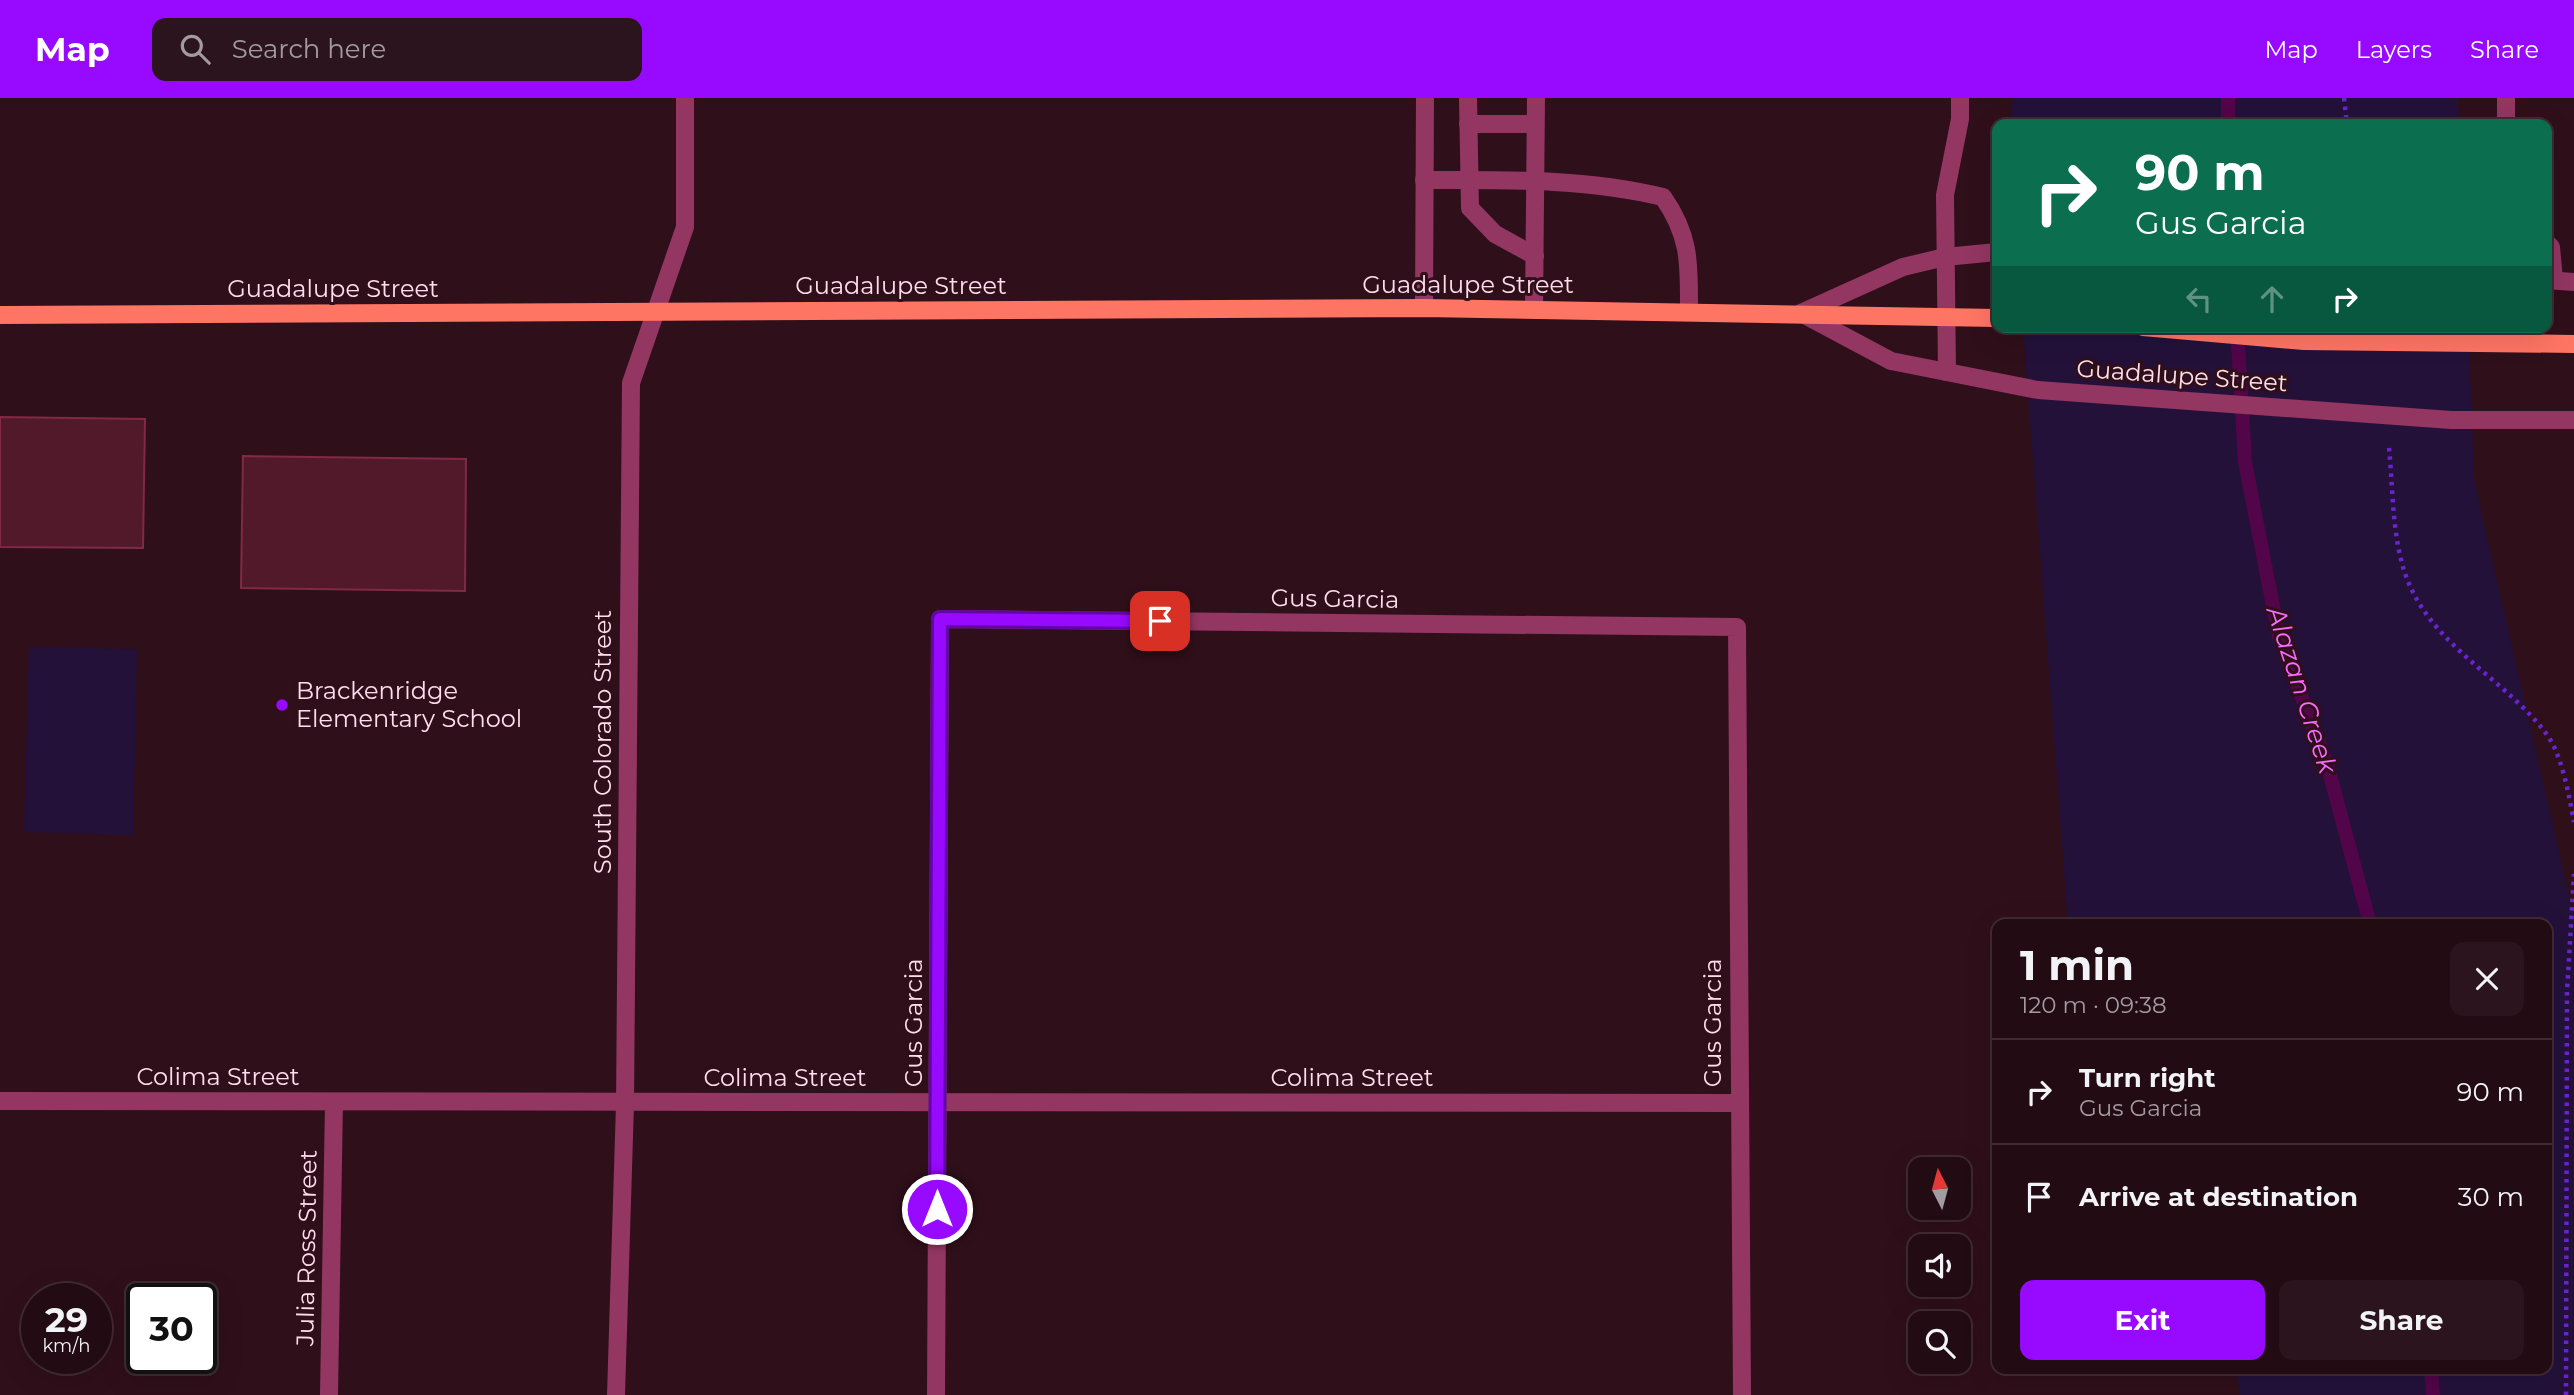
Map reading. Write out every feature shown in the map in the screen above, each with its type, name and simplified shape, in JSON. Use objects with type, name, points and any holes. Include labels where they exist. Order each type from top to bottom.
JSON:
[{"type":"main road","name":"Guadalupe Street","points":[[0,315],[1424,308],[1992,318]]},
{"type":"main road","name":"Guadalupe Street","points":[[2212,333],[2304,341],[2574,345]]},
{"type":"street","name":"South Colorado Street","points":[[616,1395],[625,1104],[631,383],[685,227],[685,98]]},
{"type":"street","points":[[1424,98],[1424,308]]},
{"type":"street","points":[[1468,98],[1467,180],[1470,208],[1478,220],[1495,234],[1535,256]]},
{"type":"street","points":[[1534,310],[1535,98]]},
{"type":"street","points":[[1947,372],[1945,195],[1959,119],[1960,98]]},
{"type":"street","points":[[2506,98],[2506,119]]},
{"type":"street","points":[[1468,124],[1535,124]]},
{"type":"street","points":[[1424,180],[1535,181],[1619,187],[1663,197],[1680,222],[1689,258],[1689,312]]},
{"type":"street","name":"Guadalupe Street","points":[[1801,313],[1903,267],[1945,257],[1992,252]]},
{"type":"street","points":[[2552,280],[2574,282]]},
{"type":"street","name":"Guadalupe Street","points":[[1801,313],[1891,361],[2038,390],[2451,420],[2574,420]]},
{"type":"street","name":"Gus Garcia","points":[[936,1395],[940,619],[1737,627],[1742,1395]]},
{"type":"street","name":"Colima Street","points":[[0,1101],[625,1104],[1738,1103]]},
{"type":"street","name":"Julia Ross Street","points":[[329,1395],[334,1102]]},
{"type":"path","points":[[2344,98],[2346,119]]},
{"type":"path","points":[[2388,438],[2400,563],[2416,599],[2441,631],[2547,733],[2567,783],[2574,822]]},
{"type":"path","points":[[2566,1395],[2567,992],[2574,874]]},
{"type":"shaded area","points":[[2012,98],[2458,98],[2459,119],[2012,119]]},
{"type":"shaded area","points":[[2023,333],[2468,333],[2474,480],[2574,918],[2574,1395],[2240,1395],[2237,1374],[2552,1374],[2552,919],[2068,919]]},
{"type":"shaded area","points":[[29,647],[137,649],[133,835],[24,832]]},
{"type":"building","points":[[0,417],[145,419],[143,548],[0,547]]},
{"type":"building","points":[[243,456],[466,459],[465,591],[241,588]]},
{"type":"waterway","name":"Alazan Creek","points":[[2228,98],[2228,119]]},
{"type":"waterway","name":"Alazan Creek","points":[[2237,333],[2245,462],[2279,637],[2327,764],[2369,919]]},
{"type":"waterway","name":"Alazan Creek","points":[[2431,1374],[2433,1395]]},
{"type":"place","name":"Brackenridge Elementary School","points":[[282,705]]},
{"type":"route","points":[[937,1209],[940,619],[1160,621]]}]
